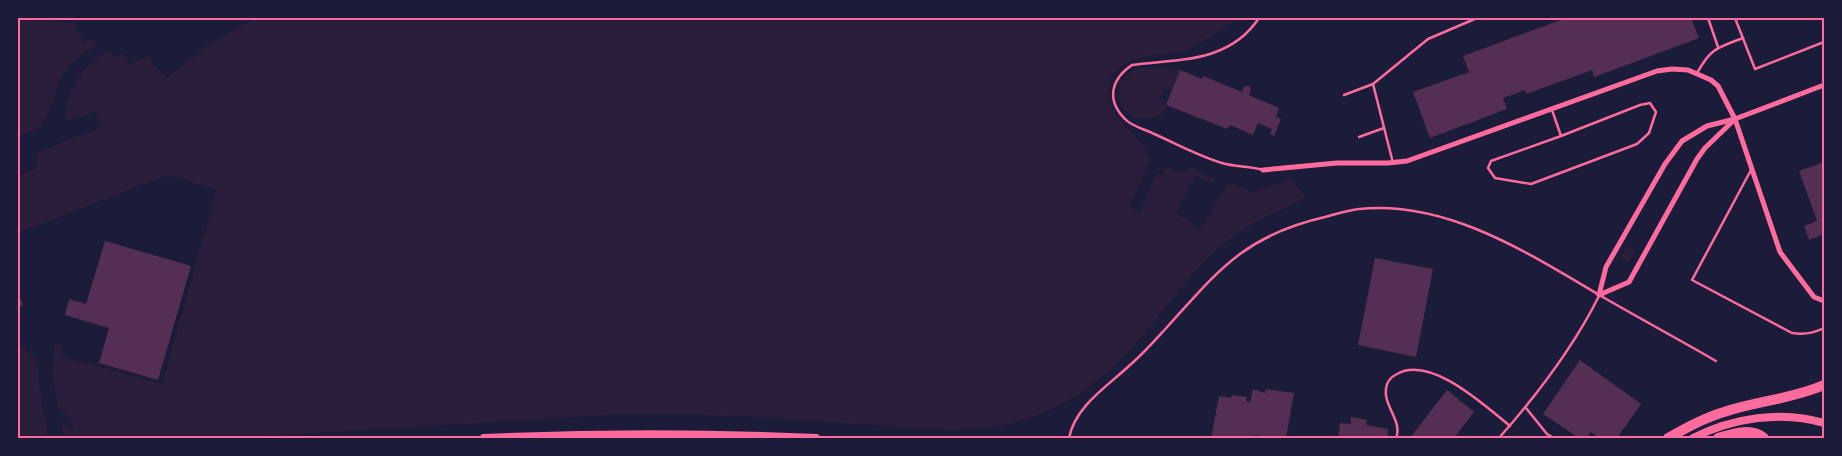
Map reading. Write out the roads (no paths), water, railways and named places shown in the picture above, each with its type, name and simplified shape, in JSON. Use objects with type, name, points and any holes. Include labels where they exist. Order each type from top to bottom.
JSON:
[{"type":"highway","points":[[1668,438],[1702,420],[1725,412],[1791,397],[1824,385]]},
{"type":"highway","points":[[1718,438],[1746,432],[1760,435],[1764,438]]},
{"type":"main road","points":[[1693,438],[1710,430],[1765,416],[1808,418],[1824,423]]},
{"type":"main road","points":[[484,438],[719,434],[816,438]]},
{"type":"street","points":[[1263,170],[1406,161],[1657,71],[1672,69],[1688,70],[1711,80],[1718,86],[1727,101],[1735,119],[1780,252],[1814,297],[1824,301]]},
{"type":"street","points":[[1599,295],[1606,267],[1665,164],[1682,141],[1707,126],[1735,119],[1824,85]]},
{"type":"street","points":[[1599,295],[1629,282],[1697,159],[1705,148],[1735,119]]},
{"type":"lane","points":[[1259,18],[1240,39],[1220,51],[1199,58],[1132,65],[1123,71],[1116,80],[1113,92],[1115,105],[1126,120],[1223,164],[1243,165],[1263,170]]},
{"type":"lane","points":[[1344,94],[1373,84],[1428,39],[1477,18]]},
{"type":"lane","points":[[1708,18],[1718,47]]},
{"type":"lane","points":[[1735,18],[1755,69],[1824,42]]},
{"type":"lane","points":[[1697,73],[1705,59],[1718,47],[1743,38]]},
{"type":"lane","points":[[1373,84],[1393,163]]},
{"type":"lane","points":[[1650,103],[1656,112],[1649,133],[1636,144],[1531,184],[1495,178],[1488,168],[1491,161],[1561,136],[1640,105],[1650,103]]},
{"type":"lane","points":[[1552,108],[1561,136]]},
{"type":"lane","points":[[1359,137],[1384,128]]},
{"type":"lane","points":[[1752,168],[1692,280],[1792,333],[1802,335],[1824,328]]},
{"type":"lane","points":[[1069,438],[1084,408],[1148,348],[1212,279],[1239,255],[1297,223],[1358,209],[1382,208],[1422,212],[1461,223],[1496,237],[1716,361]]},
{"type":"lane","points":[[1499,438],[1526,408],[1586,322],[1599,295]]},
{"type":"lane","points":[[1396,438],[1398,433],[1395,418],[1386,400],[1386,383],[1401,372],[1414,370],[1436,374],[1450,380],[1510,426]]},
{"type":"lane","points":[[1526,408],[1547,434],[1554,438]]}]
